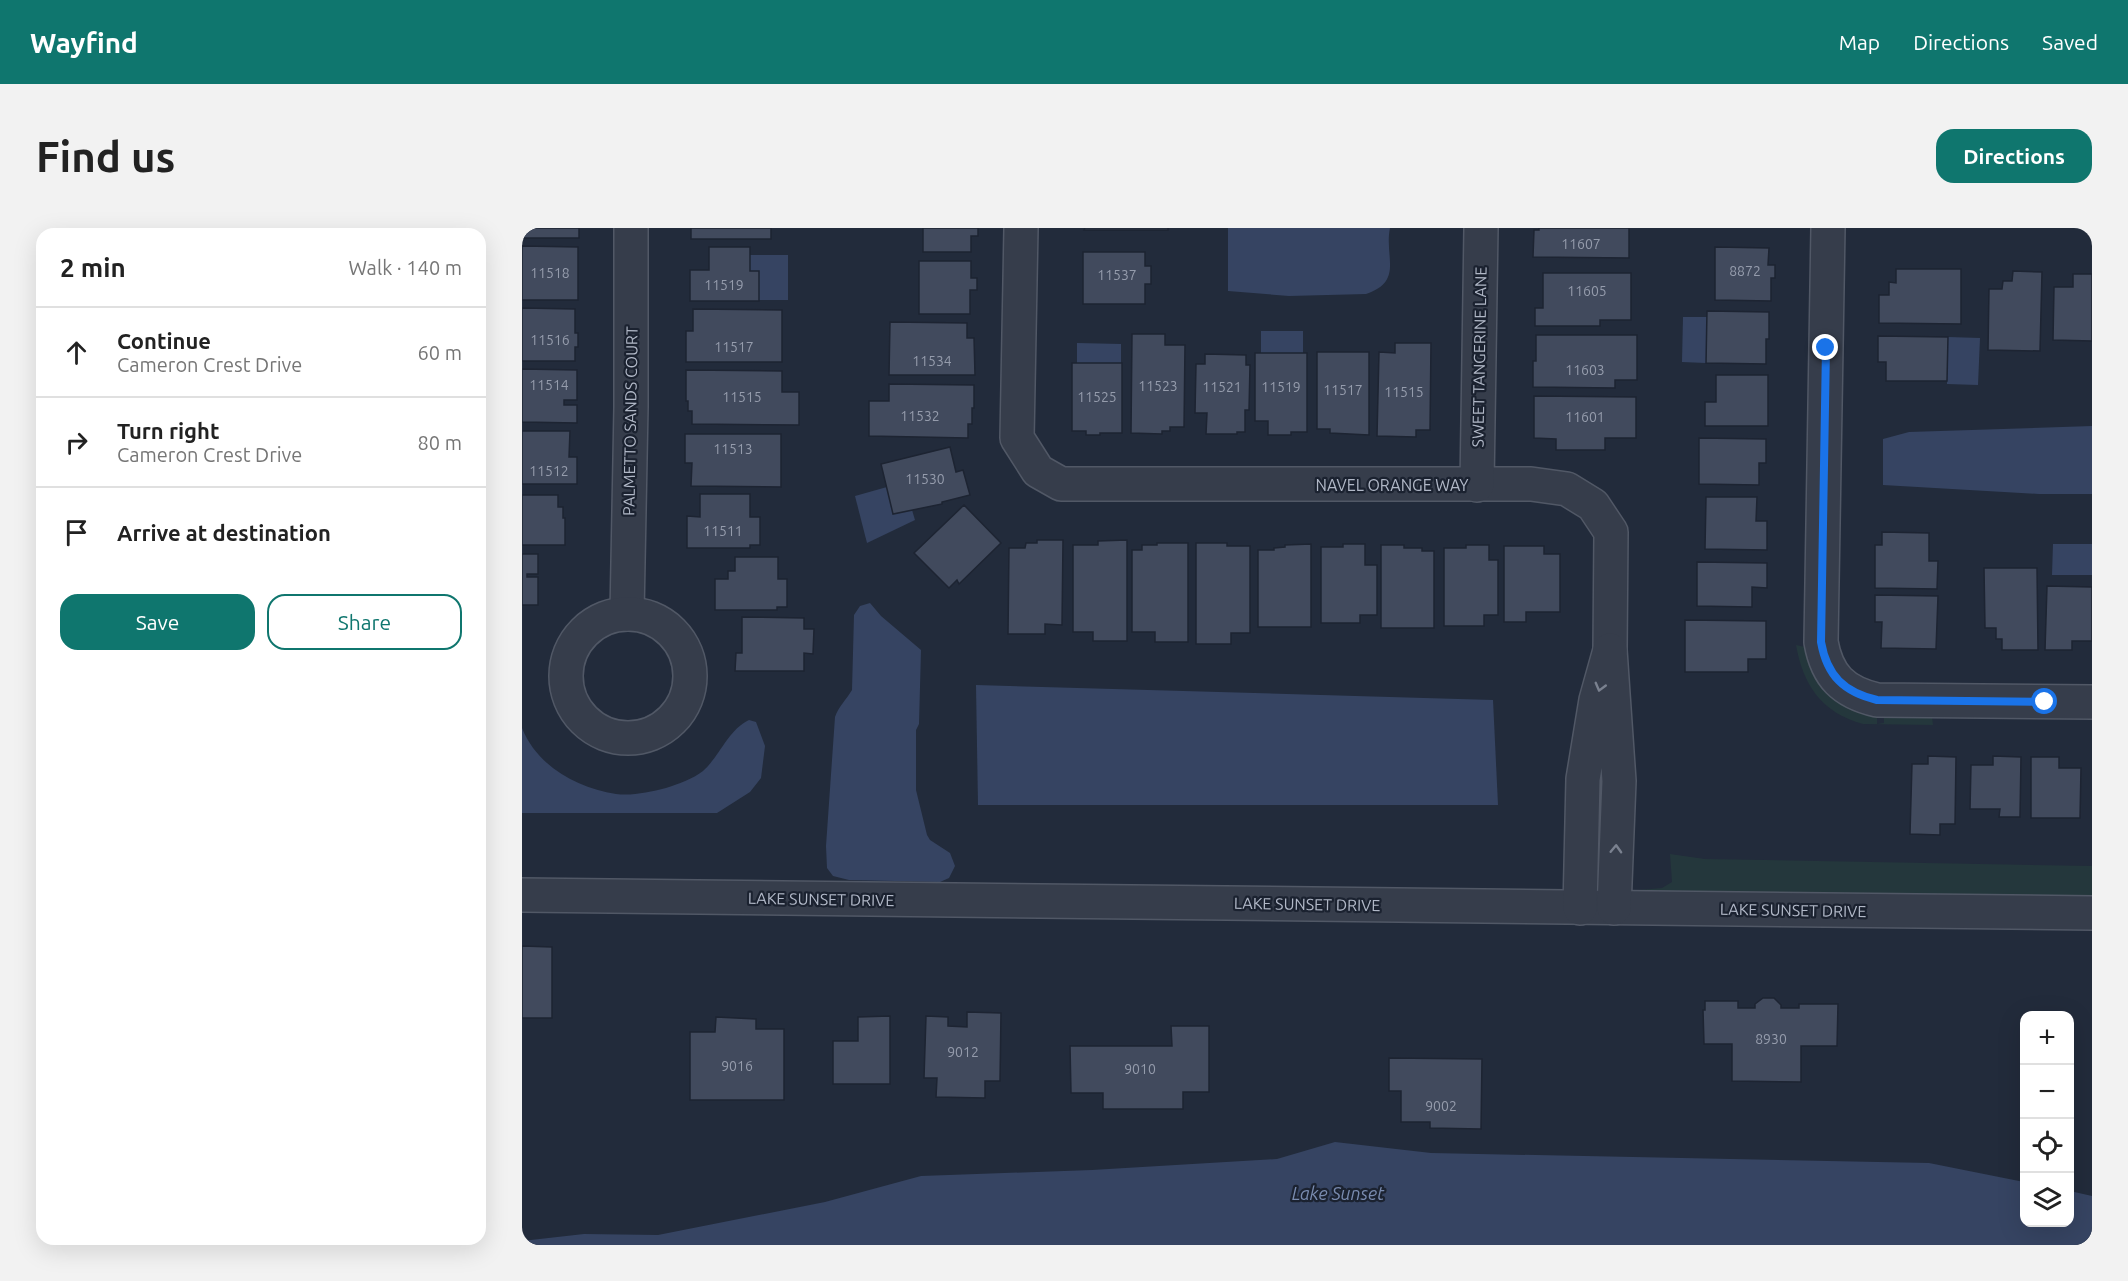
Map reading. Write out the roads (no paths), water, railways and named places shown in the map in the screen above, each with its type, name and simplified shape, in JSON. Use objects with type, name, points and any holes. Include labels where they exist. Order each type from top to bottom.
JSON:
[{"type":"street","name":"PALMETTO SANDS COURT","points":[[627,614],[631,407],[631,228]]},
{"type":"street","name":"NAVEL ORANGE WAY","points":[[1021,228],[1017,438],[1038,471],[1061,484],[1531,484],[1567,489],[1593,505],[1611,531],[1610,650]]},
{"type":"street","name":"SWEET TANGERINE LANE","points":[[1477,485],[1481,228]]},
{"type":"street","points":[[1828,228],[1821,642],[1823,657],[1829,669],[1836,680],[1847,689],[1862,697],[1877,700],[2092,702]]},
{"type":"street","points":[[1580,908],[1583,779],[1596,700],[1610,650]]},
{"type":"street","points":[[1610,650],[1619,781],[1614,908]]},
{"type":"street","name":"LAKE SUNSET DRIVE","points":[[522,895],[2092,913]]},
{"type":"water","points":[[1228,228],[1390,228],[1389,275],[1378,289],[1366,294],[1289,296],[1228,291]]},
{"type":"water","points":[[750,255],[788,255],[788,300],[759,300],[759,271],[750,271]]},
{"type":"water","points":[[1683,317],[1707,317],[1706,363],[1682,362]]},
{"type":"water","points":[[1261,331],[1303,331],[1303,353],[1261,353]]},
{"type":"water","points":[[1948,337],[1980,338],[1978,385],[1947,384]]},
{"type":"water","points":[[1077,343],[1121,344],[1121,363],[1077,363]]},
{"type":"water","points":[[2092,426],[2092,494],[2039,494],[1883,485],[1883,439],[1909,432]]},
{"type":"water","points":[[887,487],[912,510],[915,520],[867,543],[855,496]]},
{"type":"water","points":[[2053,544],[2092,544],[2092,575],[2052,575]]},
{"type":"water","points":[[870,603],[881,616],[921,650],[919,724],[916,730],[916,790],[927,835],[930,840],[950,853],[955,866],[949,878],[940,882],[849,880],[833,876],[827,868],[826,846],[835,717],[852,690],[854,615],[860,606]]},
{"type":"water","points":[[976,685],[1493,700],[1498,805],[978,805]]},
{"type":"water","points":[[749,720],[756,722],[765,746],[761,778],[750,792],[717,813],[522,813],[522,728],[538,754],[560,773],[601,791],[628,794],[666,788],[699,774],[709,765],[735,730]]},
{"type":"water","name":"Lake Sunset","points":[[1335,1142],[1431,1153],[1929,1163],[2020,1181],[2020,1227],[2074,1227],[2074,1192],[2092,1196],[2092,1245],[522,1245],[522,1241],[584,1234],[658,1235],[825,1202],[921,1176],[1092,1170],[1277,1159]]}]
